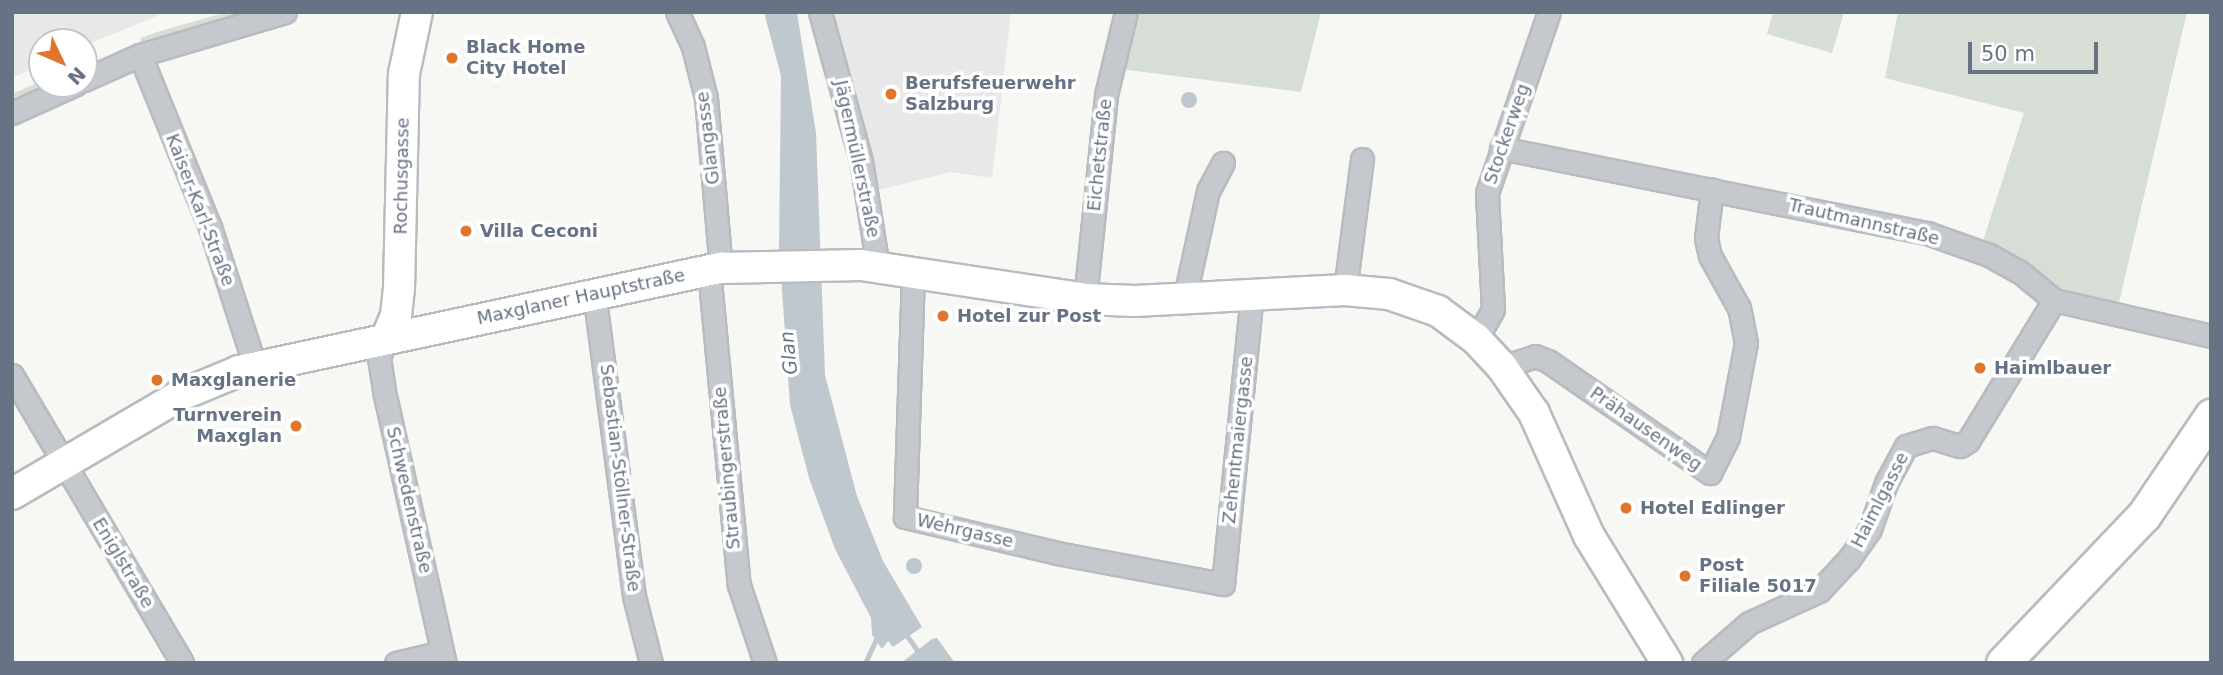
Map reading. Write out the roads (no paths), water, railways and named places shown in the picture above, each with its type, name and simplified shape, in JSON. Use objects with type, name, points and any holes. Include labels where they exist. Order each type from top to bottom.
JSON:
[{"type":"main road","points":[[2003,663],[2144,515],[2211,416]]},
{"type":"street","points":[[98,74],[140,55],[285,12]]},
{"type":"street","name":"Rochusgasse","points":[[386,339],[396,316],[399,289],[404,74],[417,12]]},
{"type":"street","name":"Glangasse","points":[[677,12],[706,98],[715,269]]},
{"type":"street","name":"Jägermüllerstraße","points":[[820,12],[861,161],[878,267]]},
{"type":"street","name":"Eichetstraße","points":[[1084,299],[1106,95],[1126,12]]},
{"type":"street","name":"Stockerweg","points":[[1476,339],[1493,309],[1485,213],[1501,148],[1549,12]]},
{"type":"street","name":"Kaiser-Karl-Straße","points":[[140,55],[210,227],[255,366]]},
{"type":"street","points":[[12,113],[45,98]]},
{"type":"street","name":"Trautmannstraße","points":[[1501,148],[1927,233],[1989,255],[2020,272],[2054,300],[2211,335]]},
{"type":"street","points":[[1345,290],[1362,159]]},
{"type":"street","points":[[1184,301],[1208,191],[1223,163]]},
{"type":"street","name":"Prähausenweg","points":[[1502,367],[1535,356],[1548,361],[1710,473],[1728,437],[1746,343],[1739,309],[1710,256],[1706,238],[1712,189]]},
{"type":"street","name":"Maxglaner Hauptstraße","points":[[12,494],[179,396],[255,366],[594,292],[715,269],[776,264],[878,267],[1084,299],[1184,301],[1345,290],[1389,294],[1438,311],[1476,339],[1502,367],[1545,436],[1589,536],[1667,663]]},
{"type":"street","name":"Straubingerstraße","points":[[715,269],[738,585],[765,663]]},
{"type":"street","name":"Wehrgasse","points":[[913,273],[905,517],[1057,553],[1223,584]]},
{"type":"street","name":"Sebastian-Stöllner-Straße","points":[[594,292],[634,596],[651,663]]},
{"type":"street","name":"Zehentmaiergasse","points":[[1223,584],[1252,296]]},
{"type":"street","name":"Haimlgasse","points":[[1703,663],[1749,623],[1819,591],[1842,567],[1870,529],[1886,483],[1906,446],[1933,438],[1960,446],[1968,441],[2054,300]]},
{"type":"street","name":"Schwedenstraße","points":[[386,339],[379,358],[384,391],[444,657]]},
{"type":"street","name":"Eniglstraße","points":[[12,375],[182,663]]},
{"type":"street","points":[[396,663],[444,657]]},
{"type":"water","points":[[764,12],[797,12],[816,133],[825,375],[857,496],[883,561],[922,627],[893,647],[888,641],[882,649],[872,635],[871,618],[835,549],[809,478],[790,405],[779,247],[781,76]]},
{"type":"water","points":[[1189,92],[1195,94],[1195,106],[1189,108],[1183,106],[1181,100],[1183,94]]},
{"type":"water","points":[[914,558],[922,566],[914,574],[906,566]]},
{"type":"water","points":[[937,638],[955,663],[901,663],[932,639]]},
{"type":"waterway","name":"Glan","points":[[905,633],[926,663]]},
{"type":"waterway","points":[[865,663],[878,635]]},
{"type":"place","name":"Black Home City Hotel","points":[[452,58]]},
{"type":"place","name":"Berufsfeuerwehr Salzburg","points":[[891,94]]},
{"type":"place","name":"Villa Ceconi","points":[[466,231]]},
{"type":"place","name":"Hotel zur Post","points":[[943,316]]},
{"type":"place","name":"Haimlbauer","points":[[1980,368]]},
{"type":"place","name":"Maxglanerie","points":[[157,380]]},
{"type":"place","name":"Turnverein Maxglan","points":[[296,426]]},
{"type":"place","name":"Hotel Edlinger","points":[[1626,508]]},
{"type":"place","name":"Post Filiale 5017","points":[[1685,576]]}]
